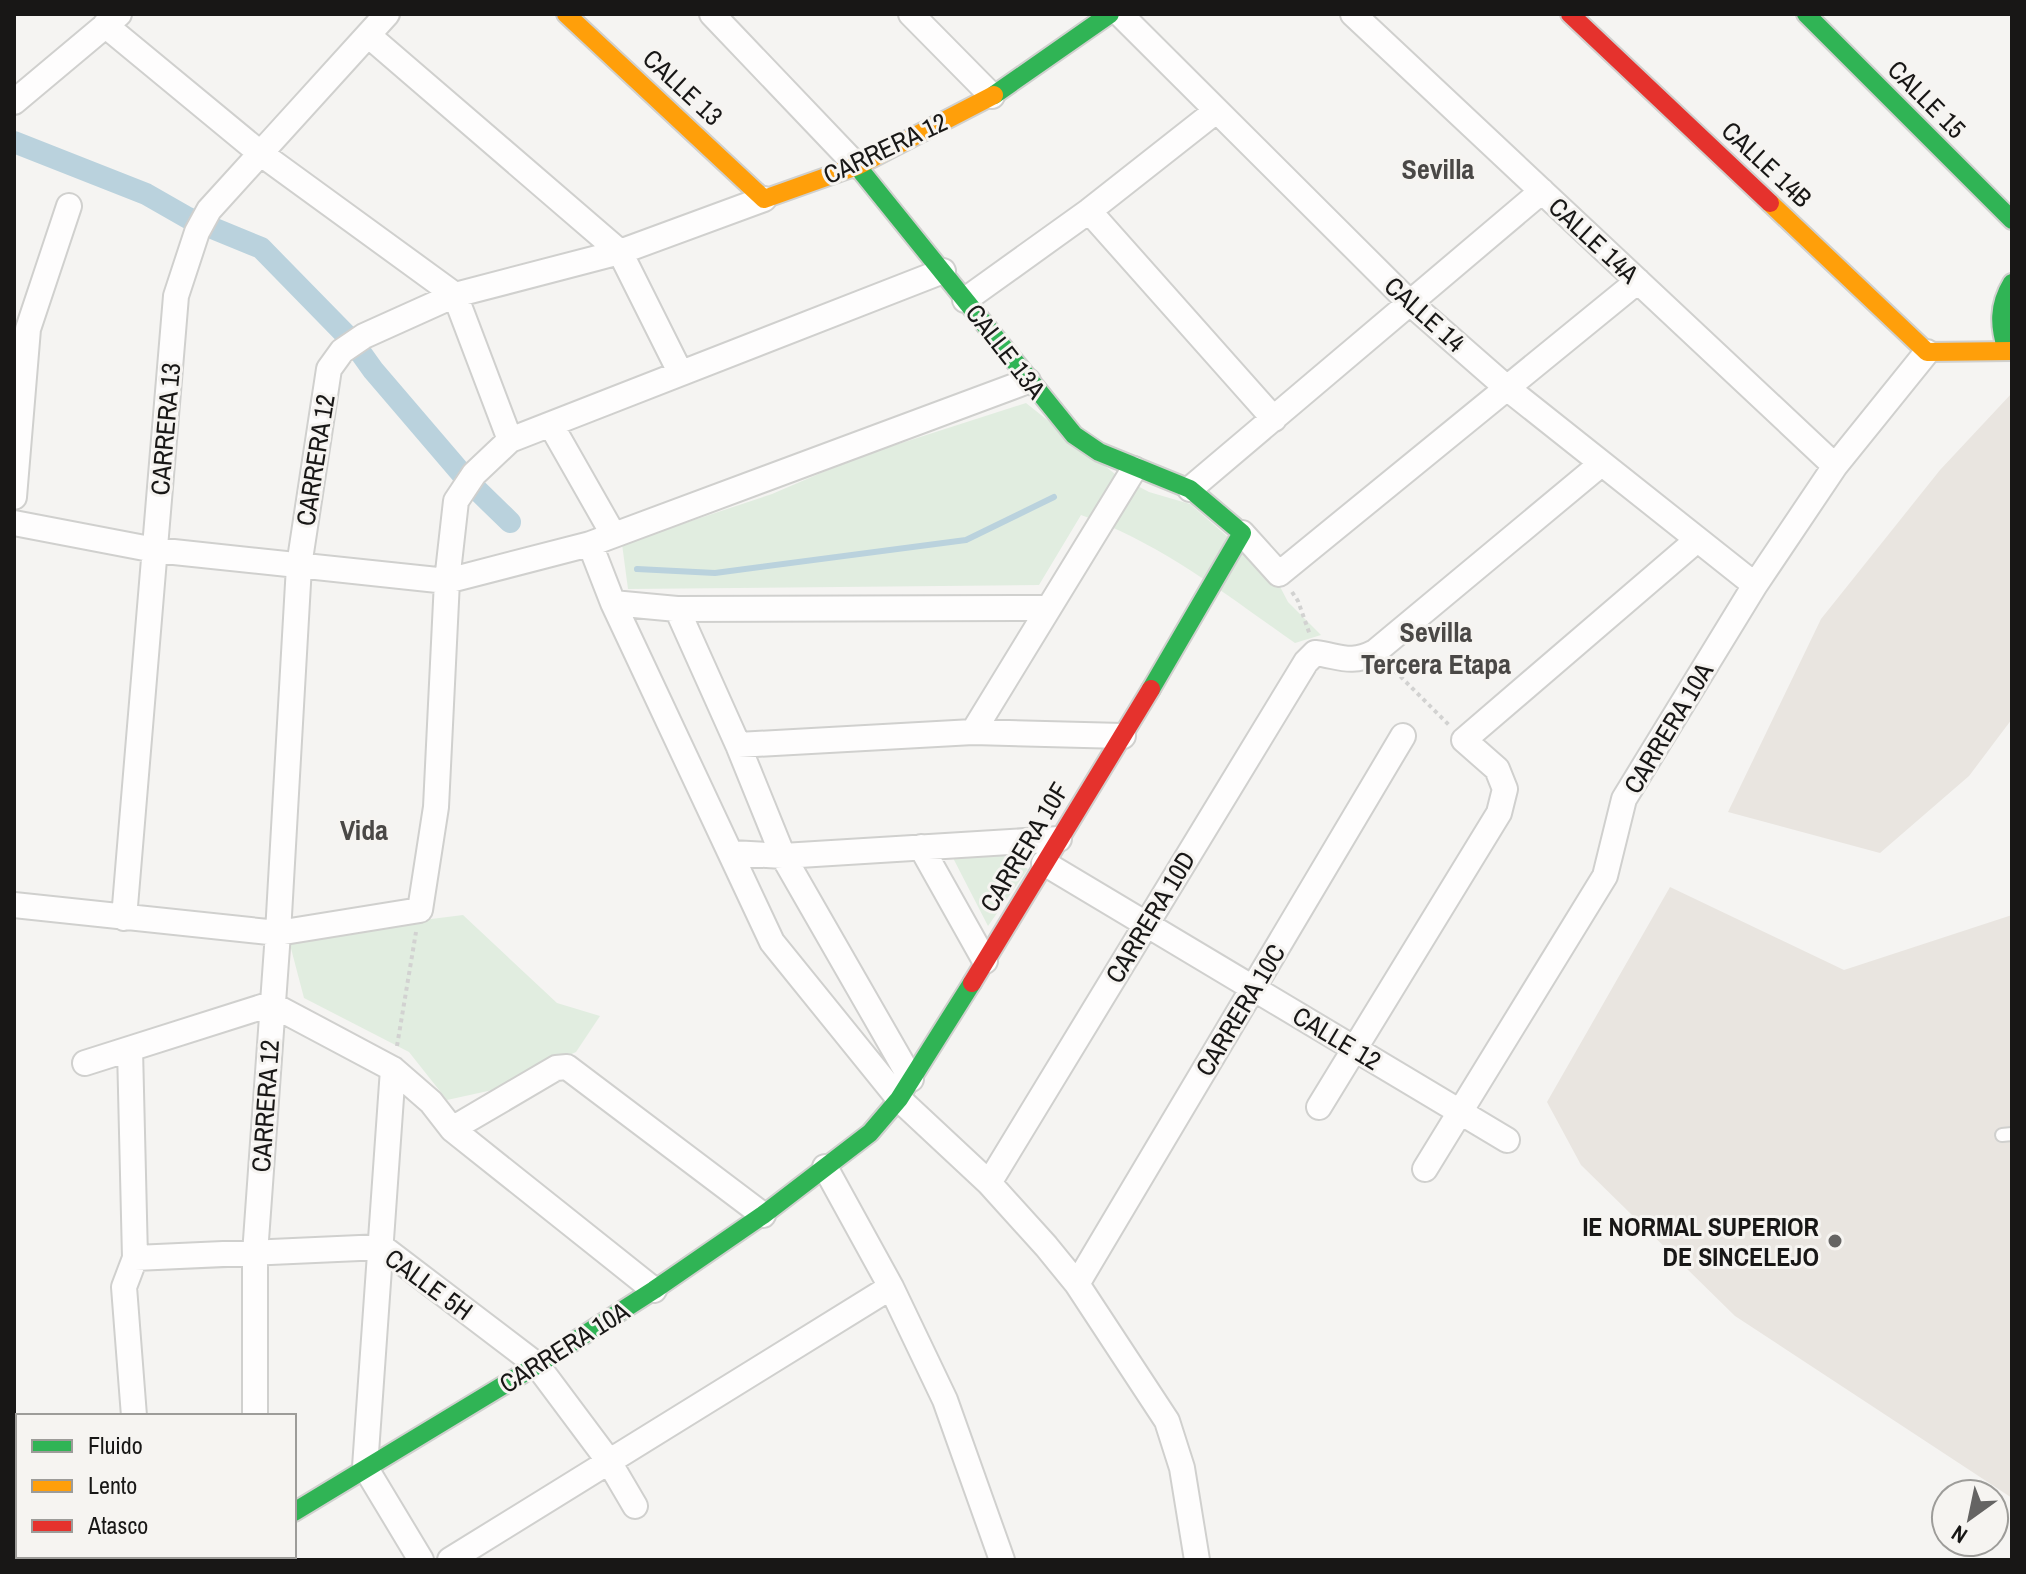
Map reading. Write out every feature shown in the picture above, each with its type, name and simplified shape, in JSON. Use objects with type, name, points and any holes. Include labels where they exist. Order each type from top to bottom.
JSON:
[{"type":"street","name":"CARRERA 13","points":[[124,918],[176,296],[197,232],[209,210],[387,14]]},
{"type":"street","name":"CALLE 13","points":[[566,14],[764,199]]},
{"type":"street","name":"CALLE 13A","points":[[712,14],[857,166],[1074,435],[1099,452],[1134,469],[1190,489],[1218,510],[1279,574]]},
{"type":"street","points":[[911,14],[992,96]]},
{"type":"street","name":"CARRERA 12","points":[[255,1414],[255,1254],[278,933],[299,566],[329,369],[342,351],[364,336],[455,295],[620,252],[857,166],[992,96],[1110,14]]},
{"type":"street","name":"CALLE 14","points":[[1120,14],[1410,303],[1507,388],[1755,585]]},
{"type":"street","name":"CALLE 14A","points":[[1353,14],[1835,466]]},
{"type":"street","name":"CALLE 14B","points":[[1570,14],[1927,352]]},
{"type":"street","name":"CALLE 15","points":[[1806,14],[2012,220]]},
{"type":"street","points":[[14,102],[112,20],[260,153],[455,295],[510,440]]},
{"type":"street","points":[[368,35],[620,252],[680,372]]},
{"type":"street","points":[[965,300],[1089,211],[1216,111]]},
{"type":"street","points":[[1190,489],[1542,191]]},
{"type":"street","points":[[14,497],[28,329],[69,206]]},
{"type":"street","points":[[1089,211],[1274,419]]},
{"type":"street","points":[[14,905],[278,933],[420,910],[436,807],[447,581],[456,501],[474,474],[510,440],[943,271]]},
{"type":"street","points":[[1279,574],[1638,281]]},
{"type":"street","points":[[1927,352],[2009,351],[2001,335],[1999,318],[2002,301],[2012,283]]},
{"type":"street","name":"CARRERA 10A","points":[[1425,1169],[1605,876],[1624,799],[1755,585],[1835,466],[1927,352]]},
{"type":"street","points":[[14,523],[155,550],[447,581],[590,544],[1028,381]]},
{"type":"street","points":[[551,425],[613,534]]},
{"type":"street","points":[[1315,653],[1344,661],[1364,658],[1375,652],[1601,464]]},
{"type":"street","points":[[973,732],[1134,469]]},
{"type":"street","name":"CARRERA 10F","points":[[825,1167],[870,1133],[905,1089],[1123,736],[1242,533]]},
{"type":"street","points":[[1319,1107],[1499,813],[1505,789],[1497,769],[1464,740],[1697,540]]},
{"type":"street","points":[[590,544],[613,603],[772,942],[1077,1284],[1167,1421],[1182,1468],[1197,1560]]},
{"type":"street","points":[[613,603],[677,609],[1047,608]]},
{"type":"street","points":[[677,609],[738,745],[783,856],[905,1089]]},
{"type":"street","name":"CARRERA 10D","points":[[989,1183],[1145,923],[1306,662],[1315,653]]},
{"type":"street","points":[[738,745],[973,732],[1123,736]]},
{"type":"street","name":"CARRERA 10C","points":[[1077,1284],[1403,736]]},
{"type":"street","points":[[732,853],[783,856],[1059,839]]},
{"type":"street","points":[[921,847],[985,961]]},
{"type":"street","name":"CALLE 12","points":[[1044,863],[1507,1140]]},
{"type":"street","points":[[85,1063],[271,1004],[393,1069],[431,1102],[452,1129],[654,1290]]},
{"type":"street","points":[[130,1049],[135,1258],[124,1287],[134,1414]]},
{"type":"street","points":[[452,1129],[556,1068],[567,1067],[763,1215]]},
{"type":"street","points":[[393,1069],[365,1467],[421,1560]]},
{"type":"street","points":[[825,1167],[891,1287],[945,1400],[1002,1560]]},
{"type":"street","name":"CARRERA 10A","points":[[296,1511],[537,1365],[654,1290],[763,1215],[825,1167]]},
{"type":"street","name":"CALLE 5H","points":[[135,1258],[382,1247],[537,1365],[608,1460],[635,1506]]},
{"type":"street","points":[[450,1560],[891,1287]]},
{"type":"path","points":[[1279,574],[1298,601],[1315,653]]},
{"type":"path","points":[[1375,652],[1464,740]]},
{"type":"path","points":[[393,1069],[420,910]]},
{"type":"shaded area","points":[[2012,393],[2012,719],[1969,776],[1880,853],[1728,812],[1821,619],[1940,470]]},
{"type":"shaded area","name":"IE NORMAL SUPERIOR DE SINCELEJO","points":[[1670,887],[1844,970],[2012,915],[2012,1498],[2010,1478],[1982,1478],[1735,1316],[1581,1165],[1547,1102]]},
{"type":"green space","points":[[1026,403],[1115,474],[1149,492],[1190,504],[1276,579],[1288,602],[1321,635],[1295,643],[1165,555],[1110,526],[1081,515],[1039,585],[628,589],[622,544],[772,494],[858,457]]},
{"type":"green space","points":[[998,853],[1028,869],[988,926],[952,856]]},
{"type":"green space","points":[[463,915],[557,1003],[600,1016],[576,1052],[497,1089],[447,1100],[409,1052],[304,998],[288,937]]},
{"type":"waterway","points":[[14,142],[146,194],[188,218],[261,248],[353,342],[373,370],[468,481],[510,522]]},
{"type":"waterway","points":[[637,569],[715,573],[966,540],[1054,497]]},
{"type":"traffic: fast","points":[[994,95],[1110,14]]},
{"type":"traffic: fast","points":[[1806,14],[2012,220]]},
{"type":"traffic: fast","points":[[857,166],[1074,435],[1099,452],[1190,489],[1242,533],[1151,689]]},
{"type":"traffic: fast","points":[[2007,351],[2001,316],[2012,283]]},
{"type":"traffic: fast","points":[[296,1511],[537,1365],[654,1290],[763,1215],[870,1133],[899,1099],[972,983]]},
{"type":"traffic: slow","points":[[566,14],[764,199],[857,166],[994,95]]},
{"type":"traffic: slow","points":[[1770,203],[1927,352],[2012,351]]},
{"type":"traffic: slow","points":[[214,1560],[218,1558]]},
{"type":"traffic: jam","points":[[1570,14],[1770,203]]},
{"type":"traffic: jam","points":[[972,983],[1151,689]]},
{"type":"place","name":"IE NORMAL SUPERIOR DE SINCELEJO","points":[[1835,1241]]},
{"type":"district","name":"Sevilla","points":[[1438,169]]},
{"type":"district","name":"Sevilla Tercera Etapa","points":[[1436,648]]},
{"type":"district","name":"Vida","points":[[364,830]]}]
